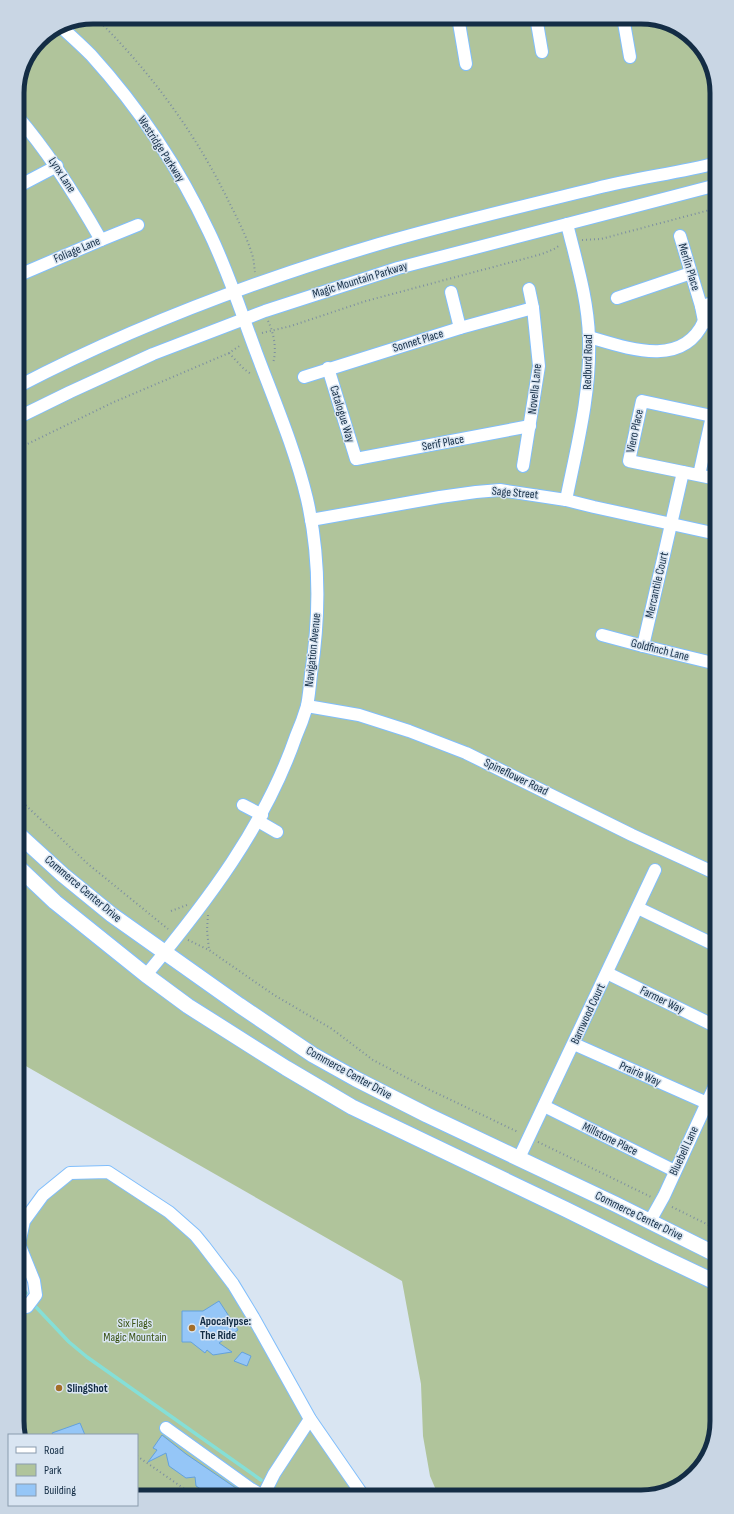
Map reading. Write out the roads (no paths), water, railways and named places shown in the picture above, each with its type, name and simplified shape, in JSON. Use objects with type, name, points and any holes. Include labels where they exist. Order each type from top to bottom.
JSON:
[{"type":"main road","name":"Commerce Center Drive","points":[[24,839],[75,885],[112,915],[239,1005],[313,1055],[382,1092],[710,1251]]},
{"type":"main road","points":[[24,873],[55,902],[146,975],[188,1006],[352,1107],[710,1279]]},
{"type":"street","points":[[459,24],[466,64]]},
{"type":"street","points":[[537,24],[542,52]]},
{"type":"street","points":[[627,24],[630,57]]},
{"type":"street","name":"Westridge Parkway","points":[[65,30],[90,54],[153,132],[186,186],[210,234],[234,292]]},
{"type":"street","name":"Lynx Lane","points":[[24,124],[57,166],[101,240]]},
{"type":"street","points":[[24,384],[103,345],[170,316],[234,292],[380,244],[600,187],[710,164]]},
{"type":"street","points":[[24,183],[57,166]]},
{"type":"street","name":"Magic Mountain Parkway","points":[[24,415],[153,354],[264,311],[398,268],[710,187]]},
{"type":"street","name":"Redburd Road","points":[[566,500],[584,417],[588,390],[589,337],[584,298],[567,224]]},
{"type":"street","name":"Foliage Lane","points":[[24,273],[138,226]]},
{"type":"street","name":"Merlin Place","points":[[680,236],[704,321]]},
{"type":"street","points":[[618,298],[691,273]]},
{"type":"street","name":"Novella Lane","points":[[523,466],[539,366],[533,308],[529,288]]},
{"type":"street","name":"Navigation Avenue","points":[[146,975],[184,929],[225,872],[260,818],[286,764],[307,706],[314,656],[317,618],[315,552],[311,520],[300,475],[234,292]]},
{"type":"street","points":[[451,292],[460,328]]},
{"type":"street","points":[[701,306],[710,304]]},
{"type":"street","name":"Sonnet Place","points":[[304,377],[328,368],[460,328],[533,308]]},
{"type":"street","points":[[589,337],[632,349],[654,352],[685,344],[700,330],[704,321],[710,323]]},
{"type":"street","name":"Catalogue Way","points":[[328,368],[356,459]]},
{"type":"street","name":"Viero Place","points":[[683,472],[629,460],[642,401],[710,416]]},
{"type":"street","name":"Viero Place","points":[[699,475],[710,425]]},
{"type":"street","name":"Serif Place","points":[[356,459],[530,426]]},
{"type":"street","points":[[683,472],[710,477]]},
{"type":"street","name":"Mercantile Court","points":[[643,646],[683,472]]},
{"type":"street","name":"Sage Street","points":[[311,520],[476,492],[500,490],[566,500],[710,532]]},
{"type":"street","name":"Goldfinch Lane","points":[[602,635],[710,662]]},
{"type":"street","name":"Spineflower Road","points":[[307,706],[359,715],[409,731],[466,753],[632,835],[710,871]]},
{"type":"street","points":[[243,805],[277,832]]},
{"type":"street","name":"Barnwood Court","points":[[520,1158],[655,870]]},
{"type":"street","points":[[638,908],[710,943]]},
{"type":"street","name":"Farmer Way","points":[[607,973],[710,1024]]},
{"type":"street","name":"Prairie Way","points":[[574,1044],[707,1103]]},
{"type":"street","name":"Bluebell Lane","points":[[650,1221],[661,1201],[710,1096]]},
{"type":"street","name":"Millstone Place","points":[[544,1106],[675,1171]]},
{"type":"street","points":[[24,1221],[43,1196],[70,1173],[108,1172],[168,1212],[195,1235],[233,1284],[310,1419],[359,1490]]},
{"type":"street","points":[[24,1256],[34,1281],[36,1295],[27,1306],[24,1306]]},
{"type":"street","points":[[266,1490],[274,1474],[310,1419]]},
{"type":"street","points":[[166,1428],[253,1490]]},
{"type":"waterway","points":[[34,1305],[69,1342],[87,1357],[261,1480]]},
{"type":"place","name":"Apocalypse: The Ride","points":[[192,1328]]},
{"type":"place","name":"SlingShot","points":[[59,1388]]},
{"type":"park label","name":"Six Flags Magic Mountain","points":[[135,1330]]}]
